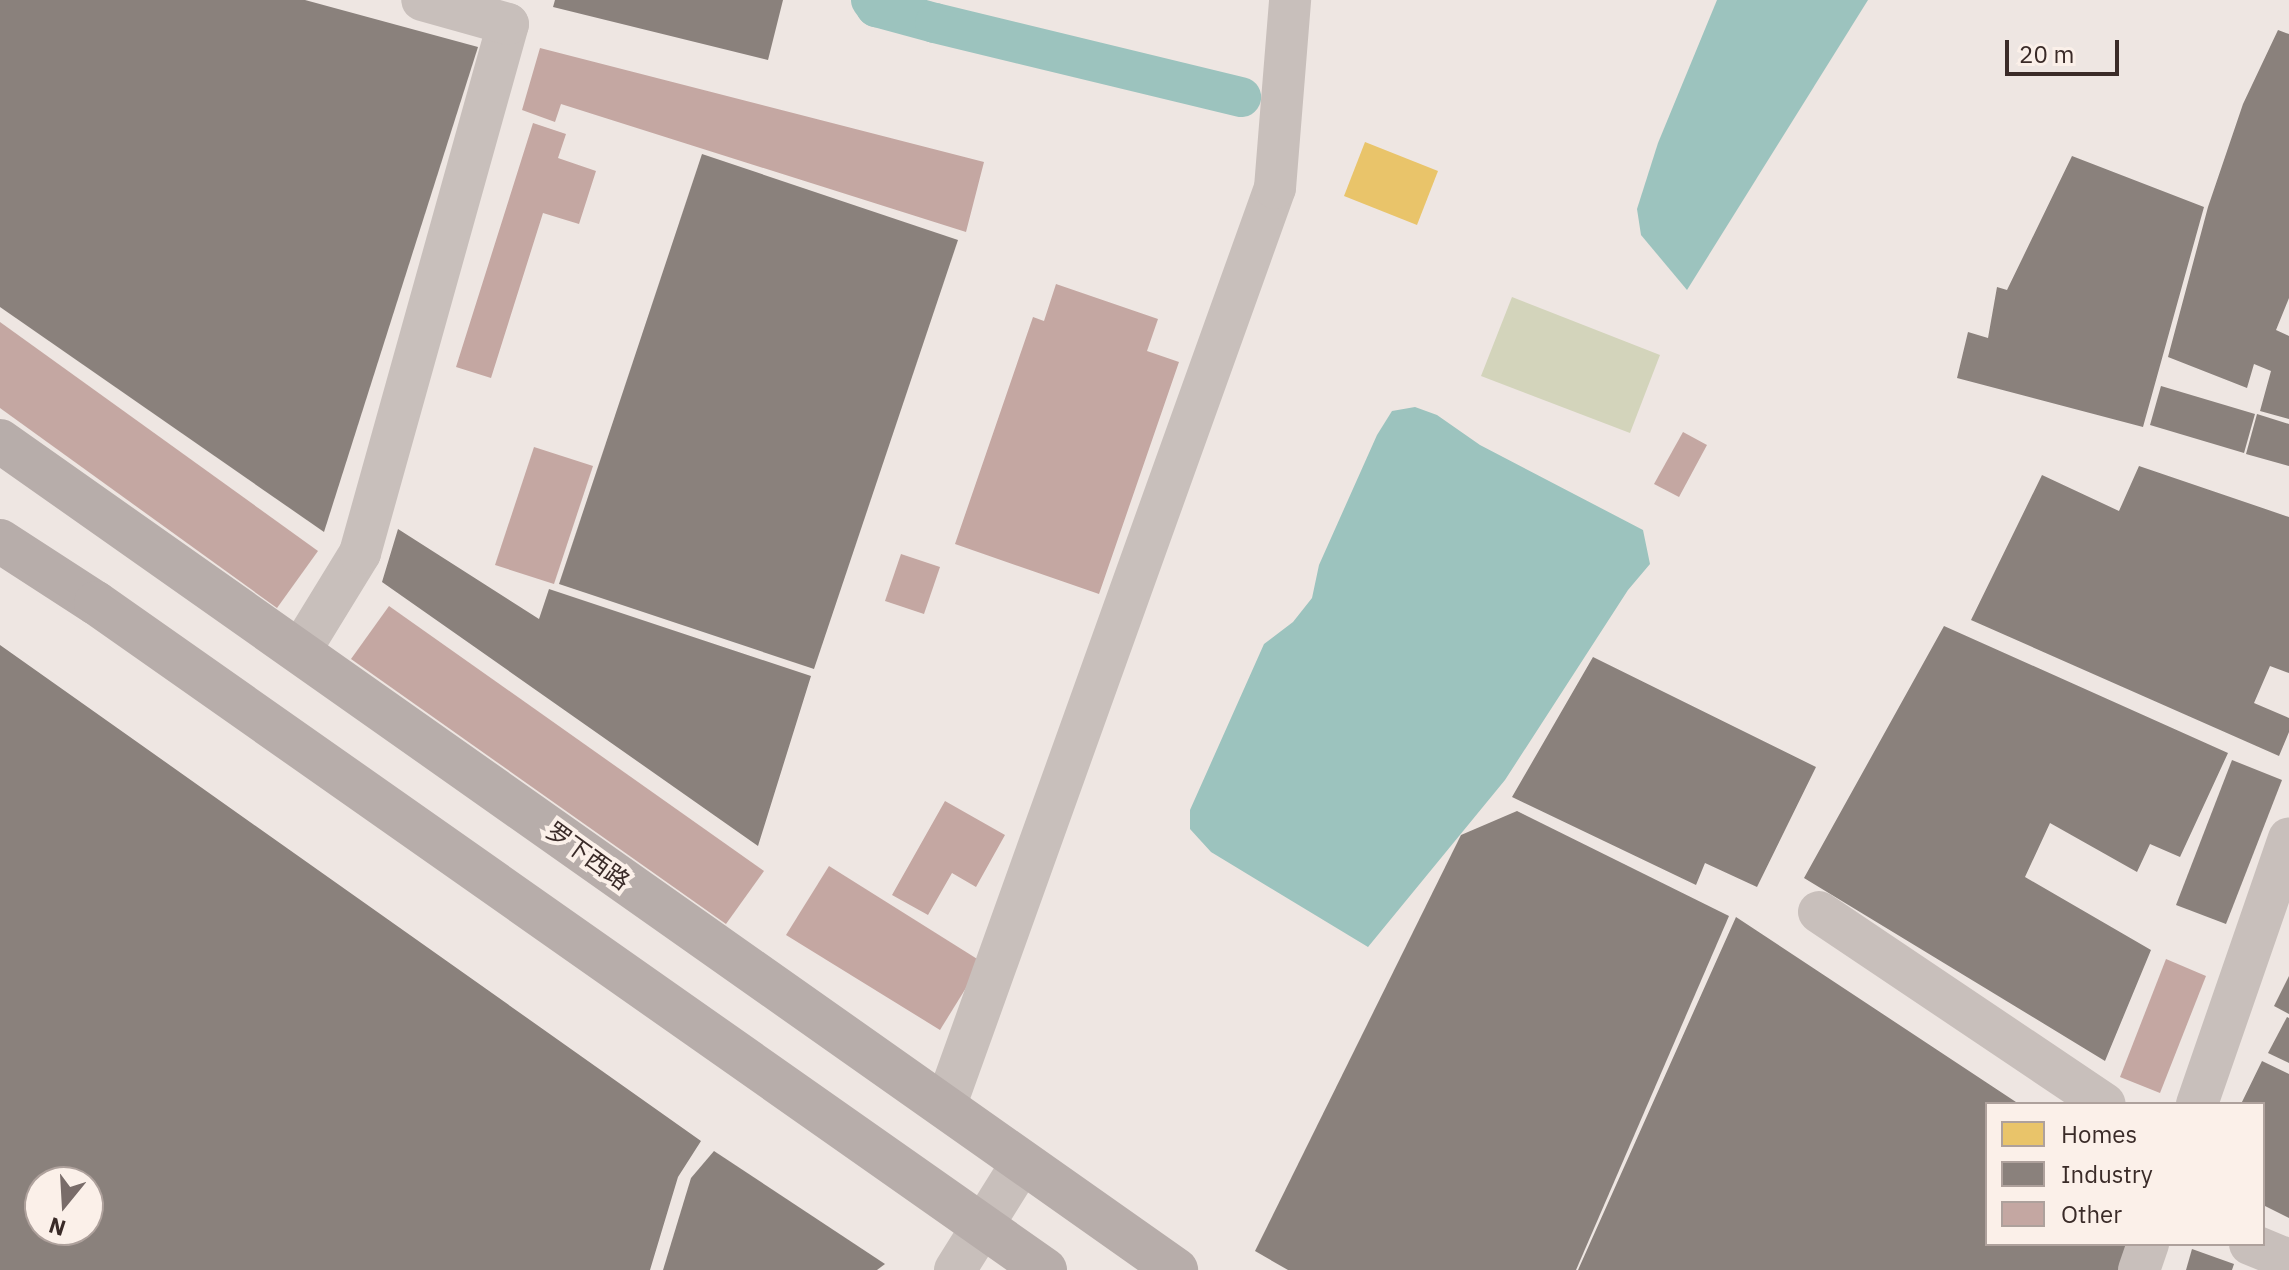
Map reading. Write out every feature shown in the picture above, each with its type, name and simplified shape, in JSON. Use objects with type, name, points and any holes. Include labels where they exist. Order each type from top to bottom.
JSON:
[{"type":"main road","name":"罗下西路","points":[[0,441],[1176,1270]]},
{"type":"main road","points":[[0,541],[96,603],[1045,1270]]},
{"type":"street","points":[[300,651],[360,553],[512,12],[422,0]]},
{"type":"street","points":[[945,1107],[1275,188],[1290,0]]},
{"type":"street","points":[[2198,1102],[2289,839]]},
{"type":"street","points":[[1819,912],[2102,1102]]},
{"type":"street","points":[[955,1270],[1023,1161]]},
{"type":"street","points":[[2139,1270],[2147,1246]]},
{"type":"street","points":[[2255,1246],[2289,1260]]},
{"type":"green space","points":[[1512,297],[1660,355],[1630,433],[1481,376]]},
{"type":"water","points":[[1717,0],[1868,0],[1687,290],[1641,235],[1637,209],[1658,143]]},
{"type":"water","points":[[1415,407],[1437,415],[1480,445],[1643,530],[1650,564],[1628,590],[1505,780],[1368,947],[1211,852],[1190,829],[1190,810],[1264,644],[1293,622],[1312,598],[1319,565],[1377,435],[1392,411]]},
{"type":"building: Homes","points":[[1365,142],[1438,171],[1417,225],[1344,196]]},
{"type":"building: Industry","points":[[0,0],[305,0],[478,47],[324,532],[0,307]]},
{"type":"building: Industry","points":[[555,0],[783,0],[768,60],[553,7]]},
{"type":"building: Industry","points":[[2278,30],[2289,34],[2289,298],[2276,330],[2289,336],[2289,419],[2260,411],[2271,371],[2254,364],[2247,388],[2168,357],[2208,207],[2243,104]]},
{"type":"building: Industry","points":[[702,154],[958,240],[814,669],[559,584]]},
{"type":"building: Industry","points":[[2072,156],[2204,207],[2143,427],[1957,378],[1968,332],[1988,338],[1997,287],[2007,290]]},
{"type":"building: Industry","points":[[2161,386],[2255,414],[2244,453],[2150,425]]},
{"type":"building: Industry","points":[[2257,414],[2289,424],[2289,466],[2246,454]]},
{"type":"building: Industry","points":[[2139,466],[2289,517],[2289,673],[2270,666],[2254,703],[2289,718],[2289,732],[2279,756],[1971,620],[2042,475],[2119,511]]},
{"type":"building: Industry","points":[[398,529],[539,619],[549,589],[811,676],[758,846],[382,582]]},
{"type":"building: Industry","points":[[1944,626],[2228,753],[2180,857],[2150,844],[2137,872],[2050,823],[2025,877],[2151,950],[2105,1061],[1804,878]]},
{"type":"building: Industry","points":[[0,645],[701,1141],[678,1177],[650,1270],[0,1270]]},
{"type":"building: Industry","points":[[1593,657],[1816,767],[1757,887],[1705,863],[1696,885],[1512,797]]},
{"type":"building: Industry","points":[[2232,760],[2282,780],[2226,924],[2176,905]]},
{"type":"building: Industry","points":[[1517,811],[1729,916],[1576,1270],[1288,1270],[1255,1251],[1461,835]]},
{"type":"building: Industry","points":[[1736,917],[2016,1102],[1985,1102],[1985,1246],[2131,1246],[2122,1270],[1578,1270]]},
{"type":"building: Industry","points":[[2289,976],[2289,1014],[2274,1006]]},
{"type":"building: Industry","points":[[2289,1018],[2289,1063],[2268,1053]]},
{"type":"building: Industry","points":[[2262,1061],[2289,1074],[2289,1218],[2265,1206],[2265,1102],[2242,1102]]},
{"type":"building: Industry","points":[[714,1151],[885,1264],[877,1270],[663,1270],[691,1178]]},
{"type":"building: Industry","points":[[2192,1249],[2234,1264],[2232,1270],[2186,1270]]},
{"type":"building: Other","points":[[540,48],[984,162],[966,232],[561,104],[555,122],[522,110]]},
{"type":"building: Other","points":[[533,123],[566,134],[558,158],[596,171],[579,224],[543,213],[491,378],[456,367]]},
{"type":"building: Other","points":[[1056,284],[1158,319],[1147,351],[1179,362],[1099,594],[955,544],[1033,317],[1044,321]]},
{"type":"building: Other","points":[[0,322],[318,551],[277,608],[0,408]]},
{"type":"building: Other","points":[[1683,432],[1707,445],[1679,497],[1654,484]]},
{"type":"building: Other","points":[[534,447],[593,466],[554,584],[495,565]]},
{"type":"building: Other","points":[[901,554],[940,567],[924,614],[885,601]]},
{"type":"building: Other","points":[[389,606],[764,871],[726,924],[351,659]]},
{"type":"building: Other","points":[[945,801],[1005,835],[976,887],[952,873],[928,915],[892,895]]},
{"type":"building: Other","points":[[829,866],[982,962],[940,1030],[786,935]]},
{"type":"building: Other","points":[[2166,959],[2206,976],[2160,1093],[2120,1077]]},
{"type":"waterway","points":[[871,0],[876,7],[935,23],[1241,97]]}]
